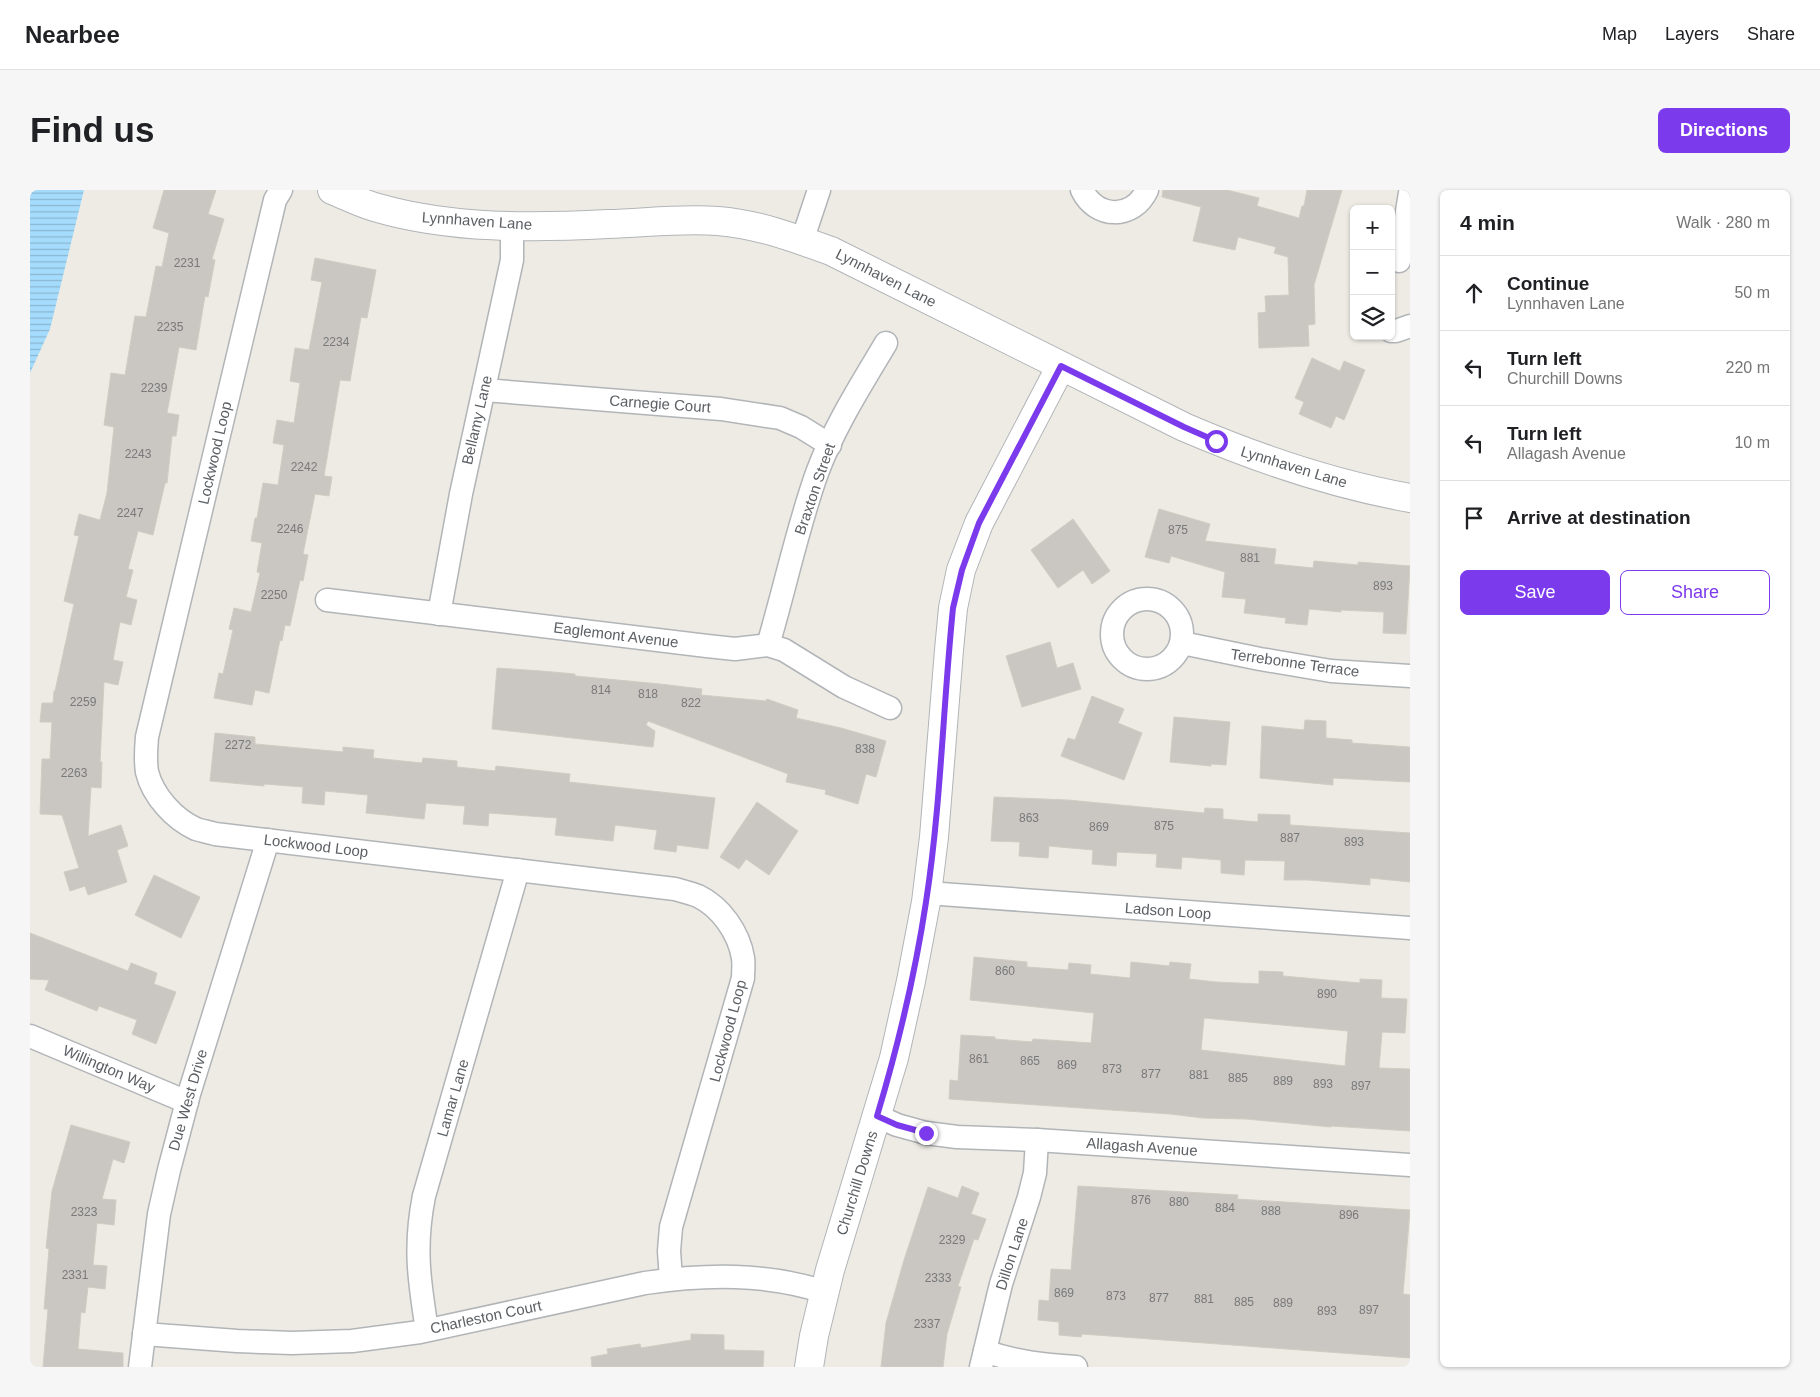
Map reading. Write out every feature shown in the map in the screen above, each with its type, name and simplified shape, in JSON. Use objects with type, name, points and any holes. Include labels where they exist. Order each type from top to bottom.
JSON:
[{"type":"street","name":"Lockwood Loop","points":[[281,190],[275,200],[147,737],[146,757],[148,773],[155,791],[166,807],[181,820],[197,829],[215,834],[675,890],[697,896],[711,905],[726,920],[738,940],[743,959],[743,978],[671,1227],[669,1251],[671,1279]]},
{"type":"street","name":"Lynnhaven Lane","points":[[332,190],[377,208],[426,219],[482,224],[567,226],[687,219],[720,221],[757,228],[831,250],[1061,366],[1216,441],[1273,462],[1328,479],[1410,498]]},
{"type":"street","points":[[802,241],[819,190]]},
{"type":"street","points":[[1082,190],[1085,197],[1094,206],[1105,211],[1116,212],[1127,210],[1137,204],[1147,190]]},
{"type":"street","points":[[1400,262],[1410,193]]},
{"type":"street","name":"Bellamy Lane","points":[[438,614],[461,494],[512,260],[512,225]]},
{"type":"street","points":[[1395,332],[1410,326]]},
{"type":"street","name":"Braxton Street","points":[[768,645],[781,602],[802,517],[818,472],[837,427],[886,343]]},
{"type":"street","name":"Churchill Downs","points":[[809,1367],[814,1336],[830,1270],[894,1058],[911,981],[927,893],[934,837],[953,608],[962,570],[979,523],[1061,366]]},
{"type":"street","name":"Carnegie Court","points":[[484,390],[721,409],[780,418],[802,427],[830,445]]},
{"type":"street","name":"Eaglemont Avenue","points":[[327,600],[735,649],[768,645],[784,650],[844,687],[890,708]]},
{"type":"street","name":"Terrebonne Terrace","points":[[1182,643],[1331,671],[1410,676]]},
{"type":"street","name":"Due West Drive","points":[[140,1367],[159,1214],[168,1170],[187,1102],[268,840]]},
{"type":"street","name":"Lamar Lane","points":[[427,1330],[419,1280],[417,1249],[419,1222],[424,1196],[518,870]]},
{"type":"street","name":"Ladson Loop","points":[[927,893],[1410,928]]},
{"type":"street","name":"Willington Way","points":[[30,1036],[187,1102]]},
{"type":"street","name":"Allagash Avenue","points":[[877,1116],[897,1125],[926,1133],[957,1136],[1410,1165]]},
{"type":"street","name":"Dillon Lane","points":[[983,1359],[1002,1284],[1035,1173],[1037,1140]]},
{"type":"street","name":"Charleston Court","points":[[144,1334],[292,1343],[352,1341],[427,1330],[606,1291],[671,1279],[709,1276],[776,1280],[799,1284],[825,1292]]},
{"type":"street","points":[[983,1359],[1006,1358],[1036,1364],[1076,1367]]},
{"type":"water","points":[[30,190],[84,190],[50,329],[30,373]]},
{"type":"building","points":[[164,190],[216,190],[208,214],[224,219],[212,259],[215,260],[208,297],[205,296],[196,350],[179,347],[167,413],[179,415],[176,436],[172,436],[167,483],[165,483],[153,535],[138,531],[128,569],[133,570],[126,597],[137,600],[131,625],[120,622],[113,660],[123,662],[118,685],[104,682],[100,762],[102,762],[101,788],[91,787],[88,836],[121,825],[128,846],[117,850],[127,882],[88,895],[85,886],[70,891],[64,872],[79,868],[62,815],[40,814],[42,759],[50,759],[52,722],[40,722],[42,703],[53,703],[54,691],[74,604],[64,601],[79,536],[74,535],[79,514],[100,520],[107,493],[114,427],[104,425],[111,373],[125,375],[135,316],[146,317],[156,266],[162,267],[169,233],[153,228]]},
{"type":"building","points":[[1163,190],[1227,190],[1259,198],[1257,206],[1299,218],[1302,206],[1304,206],[1307,190],[1342,190],[1314,285],[1315,324],[1308,325],[1309,346],[1259,348],[1258,313],[1266,312],[1265,296],[1289,295],[1288,257],[1274,253],[1276,247],[1238,237],[1235,250],[1193,241],[1201,207],[1162,197]]},
{"type":"building","points":[[315,258],[376,270],[367,318],[361,317],[350,381],[340,380],[324,476],[332,477],[329,496],[315,494],[303,554],[308,555],[303,581],[300,580],[290,626],[285,625],[282,641],[280,640],[269,693],[255,690],[252,705],[214,698],[219,673],[223,674],[233,630],[229,629],[234,608],[251,612],[260,573],[257,572],[262,543],[251,541],[255,518],[257,518],[263,483],[278,485],[284,445],[273,443],[277,420],[294,423],[300,383],[290,381],[295,348],[309,350],[322,282],[311,280]]},
{"type":"building","points":[[1312,358],[1340,371],[1344,361],[1365,370],[1344,420],[1336,416],[1331,428],[1299,414],[1304,402],[1295,398]]},
{"type":"building","points":[[1159,509],[1210,524],[1205,541],[1276,549],[1274,564],[1313,568],[1314,561],[1358,565],[1358,562],[1410,566],[1406,634],[1383,633],[1384,612],[1341,610],[1341,612],[1309,609],[1307,625],[1285,623],[1286,618],[1244,613],[1246,599],[1222,597],[1225,572],[1171,556],[1169,563],[1145,557]]},
{"type":"building","points":[[1073,519],[1110,571],[1092,584],[1083,570],[1058,588],[1031,550]]},
{"type":"building","points":[[1050,642],[1057,668],[1073,663],[1081,689],[1022,707],[1006,656]]},
{"type":"building","points":[[497,668],[575,674],[575,676],[702,689],[701,695],[766,701],[767,699],[798,710],[796,718],[886,741],[876,777],[866,774],[858,804],[825,794],[826,790],[786,782],[788,774],[648,721],[646,725],[655,731],[653,747],[492,729]]},
{"type":"building","points":[[1092,696],[1124,709],[1118,723],[1142,733],[1124,780],[1061,756],[1068,738],[1075,740]]},
{"type":"building","points":[[1174,717],[1230,722],[1226,765],[1211,764],[1211,766],[1170,762]]},
{"type":"building","points":[[1305,720],[1326,721],[1326,738],[1352,740],[1352,743],[1410,747],[1410,782],[1333,778],[1333,785],[1260,778],[1262,726],[1304,730]]},
{"type":"building","points":[[215,733],[255,737],[255,744],[343,752],[343,747],[374,750],[373,758],[422,763],[423,758],[457,761],[457,767],[495,771],[496,766],[570,774],[569,782],[715,798],[708,849],[677,845],[676,852],[654,849],[657,830],[615,825],[613,841],[555,835],[557,818],[489,813],[488,826],[463,824],[465,806],[426,803],[424,819],[366,813],[368,795],[325,791],[324,805],[302,803],[303,787],[264,784],[264,786],[210,781]]},
{"type":"building","points":[[994,797],[1068,800],[1204,813],[1205,808],[1223,809],[1223,819],[1258,822],[1258,814],[1290,815],[1290,825],[1410,833],[1410,882],[1370,878],[1370,885],[1284,880],[1285,861],[1245,860],[1244,875],[1221,873],[1221,860],[1182,857],[1181,869],[1156,867],[1157,854],[1117,852],[1116,866],[1092,864],[1093,850],[1049,846],[1048,858],[1019,856],[1020,842],[991,841]]},
{"type":"building","points":[[757,802],[798,831],[769,875],[746,859],[739,869],[720,857]]},
{"type":"building","points":[[154,875],[200,897],[181,938],[135,915]]},
{"type":"building","points":[[30,933],[128,971],[131,963],[157,973],[154,984],[176,992],[156,1044],[132,1034],[137,1020],[99,1006],[97,1011],[45,990],[49,980],[30,979]]},
{"type":"building","points":[[974,957],[1027,962],[1027,967],[1068,970],[1069,963],[1091,965],[1090,974],[1130,978],[1131,962],[1169,966],[1170,962],[1191,964],[1189,979],[1216,982],[1259,984],[1259,971],[1283,972],[1283,976],[1360,983],[1360,979],[1382,980],[1381,998],[1407,999],[1405,1033],[1382,1032],[1379,1068],[1410,1069],[1410,1131],[949,1099],[950,1080],[958,1081],[961,1035],[1032,1042],[1033,1039],[1091,1043],[1094,1013],[970,1000]],"holes":[[[1204,1018],[1348,1031],[1345,1066],[1201,1050]]]},
{"type":"building","points":[[71,1125],[130,1142],[124,1163],[113,1159],[102,1199],[116,1200],[114,1225],[97,1223],[93,1265],[107,1266],[105,1289],[88,1287],[85,1313],[81,1312],[78,1349],[123,1353],[123,1367],[43,1367],[48,1309],[44,1309],[49,1249],[46,1248],[52,1191]]},
{"type":"building","points":[[962,1186],[979,1193],[971,1214],[986,1219],[978,1240],[974,1239],[958,1286],[961,1287],[947,1334],[943,1367],[881,1367],[886,1323],[928,1187],[958,1198]]},
{"type":"building","points":[[1078,1186],[1238,1195],[1237,1199],[1410,1210],[1403,1294],[1410,1295],[1410,1358],[1082,1334],[1081,1337],[1059,1335],[1059,1322],[1038,1320],[1039,1300],[1049,1301],[1051,1269],[1071,1270]]},
{"type":"building","points":[[691,1334],[724,1335],[724,1350],[764,1351],[763,1367],[592,1367],[591,1357],[608,1354],[607,1349],[640,1344],[641,1348],[691,1340]]},
{"type":"route","points":[[926,1133],[897,1125],[877,1116],[894,1058],[926,902],[934,837],[953,608],[962,570],[979,523],[1061,366],[1216,441]]}]
